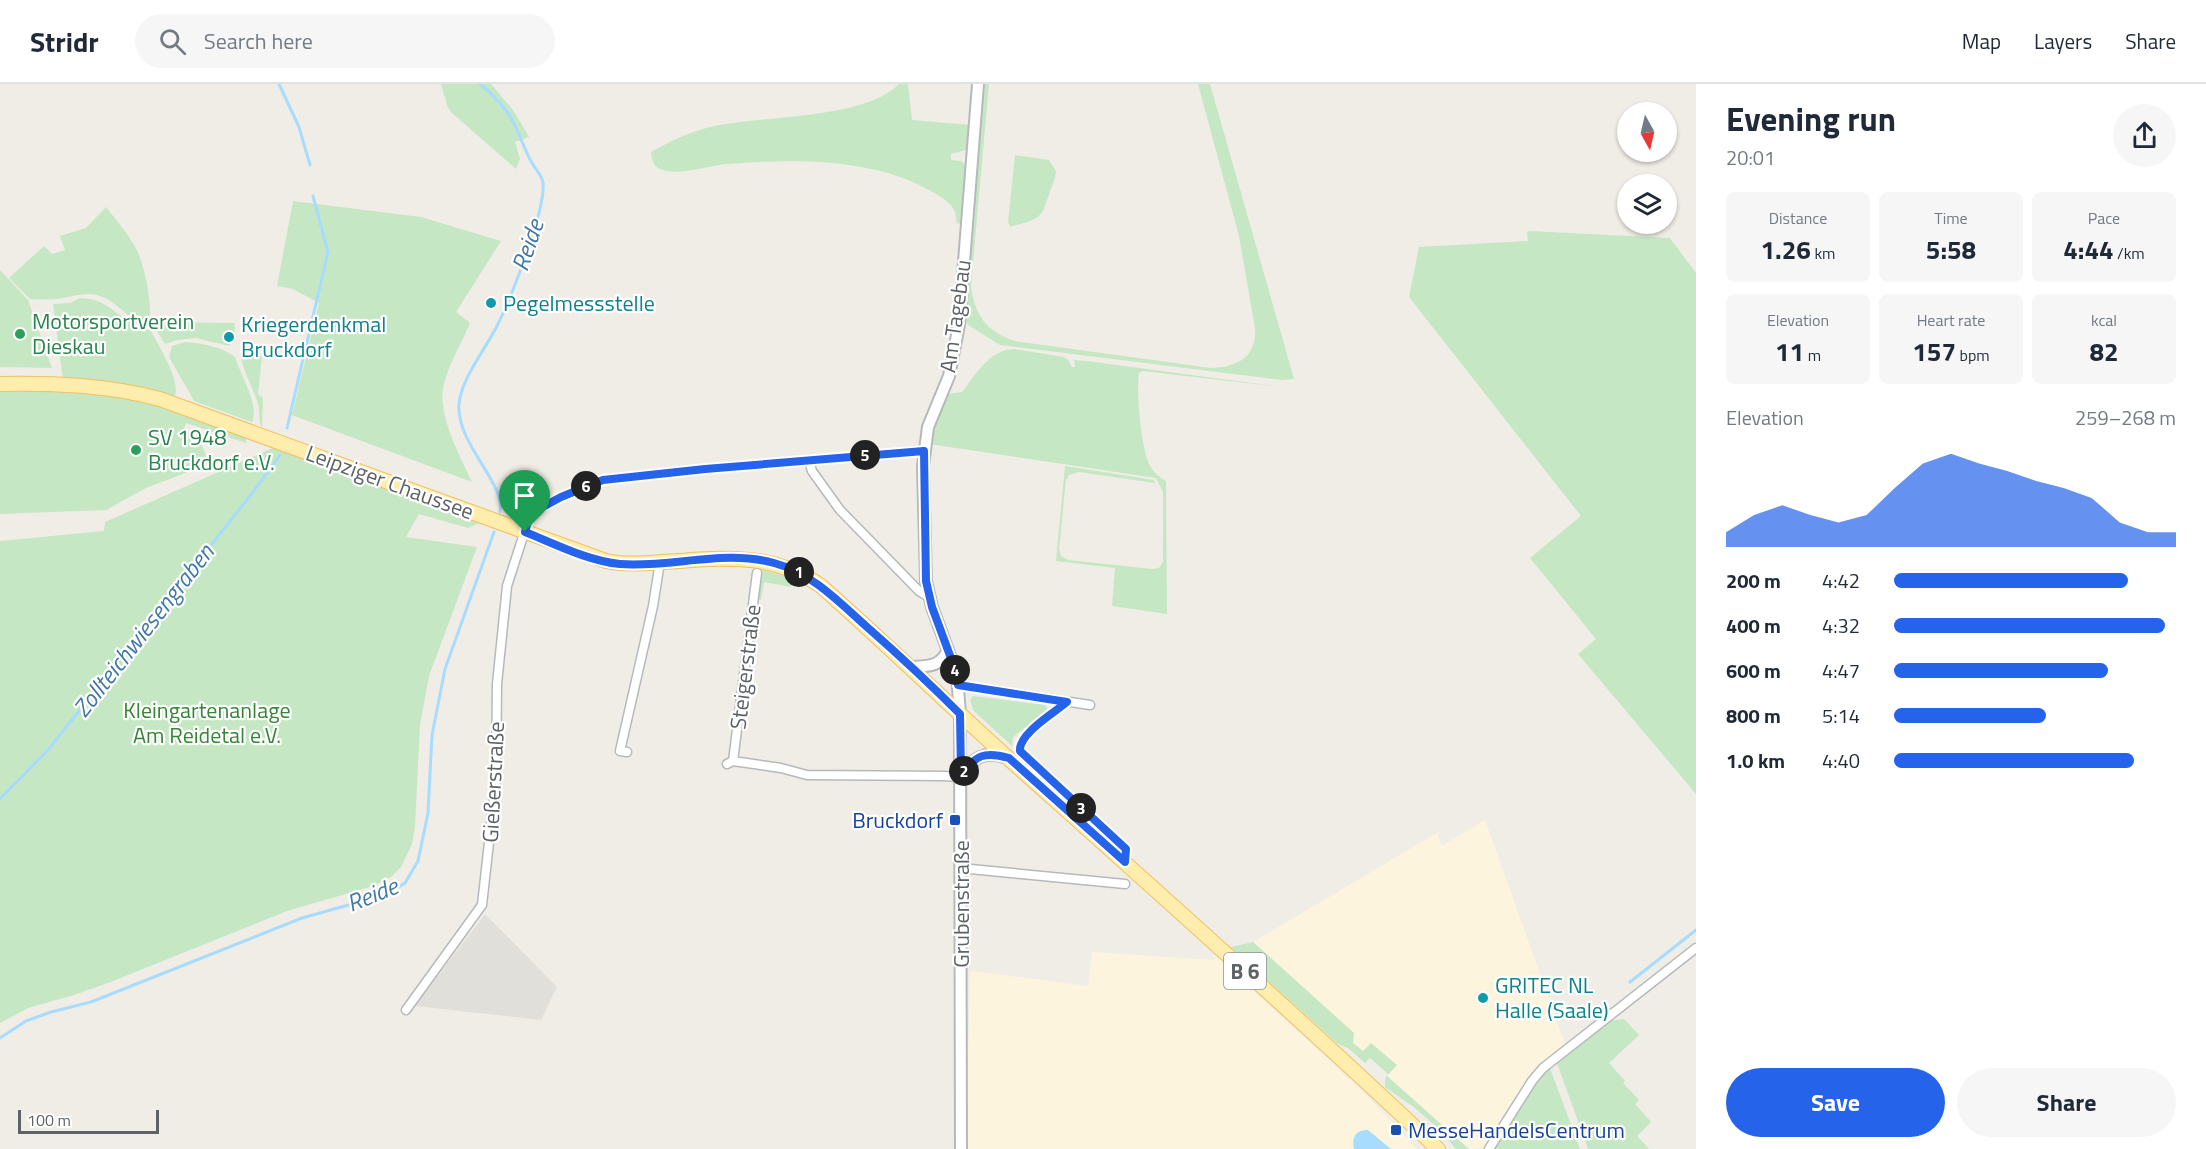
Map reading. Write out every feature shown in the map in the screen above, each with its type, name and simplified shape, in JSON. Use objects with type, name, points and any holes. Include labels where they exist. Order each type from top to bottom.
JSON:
[{"type":"main road","name":"Leipziger Chaussee","points":[[0,384],[83,384],[135,392],[160,399],[525,532]]},
{"type":"main road","name":"B 6","points":[[525,532],[606,561],[633,564],[759,560],[784,566],[808,577],[912,667],[960,714],[1015,754],[1125,862],[1438,1149]]},
{"type":"street","name":"Am Tagebau","points":[[960,714],[958,685],[929,597],[925,569],[924,451],[928,427],[949,376],[954,355],[961,304],[978,84]]},
{"type":"street","name":"Gießerstraße","points":[[406,1010],[482,904],[496,780],[497,684],[507,586],[529,518],[537,510],[561,497],[603,480],[924,451]]},
{"type":"street","points":[[809,461],[812,471],[840,510],[918,591],[929,597]]},
{"type":"street","points":[[627,752],[620,751],[653,606],[660,562]]},
{"type":"street","name":"Steigerstraße","points":[[757,573],[730,763],[781,768],[807,775],[961,776]]},
{"type":"street","points":[[912,667],[932,666],[940,662],[948,650]]},
{"type":"street","points":[[958,685],[1090,705]]},
{"type":"street","points":[[961,776],[974,760],[981,756],[993,753],[1015,754],[1023,737],[1067,702]]},
{"type":"street","name":"Grubenstraße","points":[[960,714],[961,1149]]},
{"type":"street","points":[[960,868],[1125,884]]},
{"type":"street","points":[[1489,1149],[1532,1081],[1543,1068],[1696,948]]},
{"type":"shaded area","points":[[1485,820],[1565,1044],[1534,1071],[1486,1147],[1469,1149],[1387,1076],[1397,1065],[1363,1051],[1353,1043],[1354,1033],[1253,942],[1437,833],[1442,846]]},
{"type":"shaded area","points":[[485,914],[557,987],[541,1020],[415,1006]]},
{"type":"shaded area","points":[[1092,952],[1214,960],[1217,957],[1361,1090],[1417,1149],[966,1149],[970,971],[1088,986]]},
{"type":"green space","points":[[441,84],[491,84],[513,110],[529,137],[515,142],[520,159],[516,169],[452,113],[448,108]]},
{"type":"green space","points":[[899,84],[908,84],[912,120],[971,125],[969,149],[951,154],[951,160],[961,161],[968,166],[963,225],[957,223],[954,210],[943,198],[906,179],[882,171],[830,163],[777,161],[726,164],[673,172],[660,169],[652,159],[651,152],[702,129],[841,110],[884,95]]},
{"type":"green space","points":[[982,84],[989,84],[971,285],[979,314],[990,327],[997,333],[1015,341],[1211,368],[1237,363],[1244,359],[1253,346],[1255,328],[1239,236],[1198,84],[1210,84],[1294,379],[1282,380],[1000,345],[968,325],[964,319]]},
{"type":"green space","points":[[1015,155],[1049,160],[1056,171],[1043,211],[1030,221],[1010,227],[1008,222]]},
{"type":"green space","points":[[293,201],[421,217],[501,241],[456,312],[470,323],[449,368],[442,395],[450,434],[472,482],[292,415],[319,303],[293,289],[277,286]]},
{"type":"green space","points":[[106,207],[138,252],[149,294],[149,323],[129,316],[112,302],[95,295],[30,299],[9,278],[44,246],[52,254],[65,250],[60,236],[86,228]]},
{"type":"green space","points":[[1529,231],[1670,238],[1696,273],[1696,794],[1578,654],[1596,639],[1530,558],[1581,516],[1409,297],[1419,247],[1528,241]]},
{"type":"green space","name":"Motorsportverein Dieskau","points":[[0,270],[28,300],[52,368],[0,367]]},
{"type":"green space","points":[[80,298],[95,300],[128,321],[151,331],[175,381],[175,396],[63,379],[53,304],[70,303]]},
{"type":"green space","points":[[162,322],[235,323],[234,340],[229,346],[196,338],[165,344],[155,328]]},
{"type":"green space","points":[[185,342],[218,348],[235,357],[251,399],[254,415],[252,422],[194,401],[169,357],[172,346]]},
{"type":"green space","points":[[1014,349],[1064,357],[1072,367],[1075,367],[1074,360],[1087,361],[1273,386],[1143,371],[1139,373],[1140,419],[1146,455],[1152,469],[1166,481],[1167,614],[1112,606],[1115,568],[1056,561],[1065,466],[1154,480],[1155,483],[1079,472],[1069,475],[1066,480],[1059,549],[1061,556],[1068,560],[1159,568],[1163,562],[1163,492],[1156,478],[929,444],[944,399],[949,394],[962,392],[978,370],[997,353]]},
{"type":"green space","points":[[240,353],[262,356],[258,394],[263,398],[262,428],[258,404],[243,367]]},
{"type":"green space","points":[[0,390],[86,392],[152,402],[246,437],[246,443],[186,423],[184,429],[200,440],[209,464],[146,488],[106,510],[0,514]]},
{"type":"green space","name":"Kleingartenanlage Am Reidetal e.V.","points":[[273,448],[479,523],[468,528],[419,514],[406,537],[477,547],[429,676],[420,725],[415,827],[412,844],[401,867],[391,877],[373,886],[287,911],[108,983],[28,1008],[0,1023],[0,541],[104,531],[105,522]]},
{"type":"green space","points":[[763,570],[787,577],[793,583],[791,587],[764,582],[761,600],[758,599]]},
{"type":"green space","points":[[973,696],[1045,705],[1048,710],[1013,737],[1012,746],[974,711],[970,701]]},
{"type":"green space","points":[[1253,942],[1354,1033],[1353,1043],[1363,1051],[1371,1043],[1397,1065],[1387,1076],[1469,1149],[1456,1149],[1439,1129],[1415,1108],[1385,1087],[1385,1079],[1388,1074],[1370,1058],[1365,1063],[1348,1048],[1338,1044],[1231,947]]},
{"type":"green space","points":[[1624,1019],[1639,1035],[1609,1063],[1639,1100],[1635,1104],[1651,1122],[1637,1136],[1649,1149],[1588,1149],[1557,1063],[1609,1021]]},
{"type":"green space","points":[[1550,1068],[1580,1149],[1494,1149],[1527,1096]]},
{"type":"water","points":[[1368,1130],[1391,1149],[1354,1149],[1355,1135],[1360,1131]]},
{"type":"waterway","name":"Zollteichwiesengraben","points":[[279,84],[299,127],[310,165]]},
{"type":"waterway","name":"Reide","points":[[480,84],[508,113],[543,183],[539,213],[518,276],[497,326],[464,384],[459,404],[460,419],[465,434],[496,489],[500,501],[500,512]]},
{"type":"waterway","name":"Zollteichwiesengraben","points":[[287,428],[328,252],[313,196]]},
{"type":"waterway","name":"Zollteichwiesengraben","points":[[0,799],[48,750],[280,455]]},
{"type":"waterway","name":"Reide","points":[[0,1038],[26,1021],[91,1002],[302,918],[388,894],[405,883],[418,861],[428,813],[432,735],[445,669],[494,532]]},
{"type":"waterway","points":[[1630,982],[1696,930]]},
{"type":"place","name":"Pegelmessstelle","points":[[491,303]]},
{"type":"place","name":"Motorsportverein Dieskau","points":[[20,334]]},
{"type":"place","name":"Kriegerdenkmal Bruckdorf","points":[[229,337]]},
{"type":"place","name":"SV 1948 Bruckdorf e.V.","points":[[136,450]]},
{"type":"place","name":"Bruckdorf","points":[[955,820]]},
{"type":"place","name":"GRITEC NL Halle (Saale)","points":[[1483,998]]},
{"type":"place","name":"MesseHandelsCentrum","points":[[1396,1130]]},
{"type":"route","points":[[924,451],[926,581],[932,607],[957,675],[958,685],[1067,702],[1023,737],[1020,751],[1126,849],[1125,862],[1009,758],[993,753],[981,756],[967,766],[961,775],[960,714],[912,667],[808,577],[784,566],[759,560],[617,564],[581,554],[525,532],[529,518],[537,510],[561,497],[603,480],[924,451]]}]
